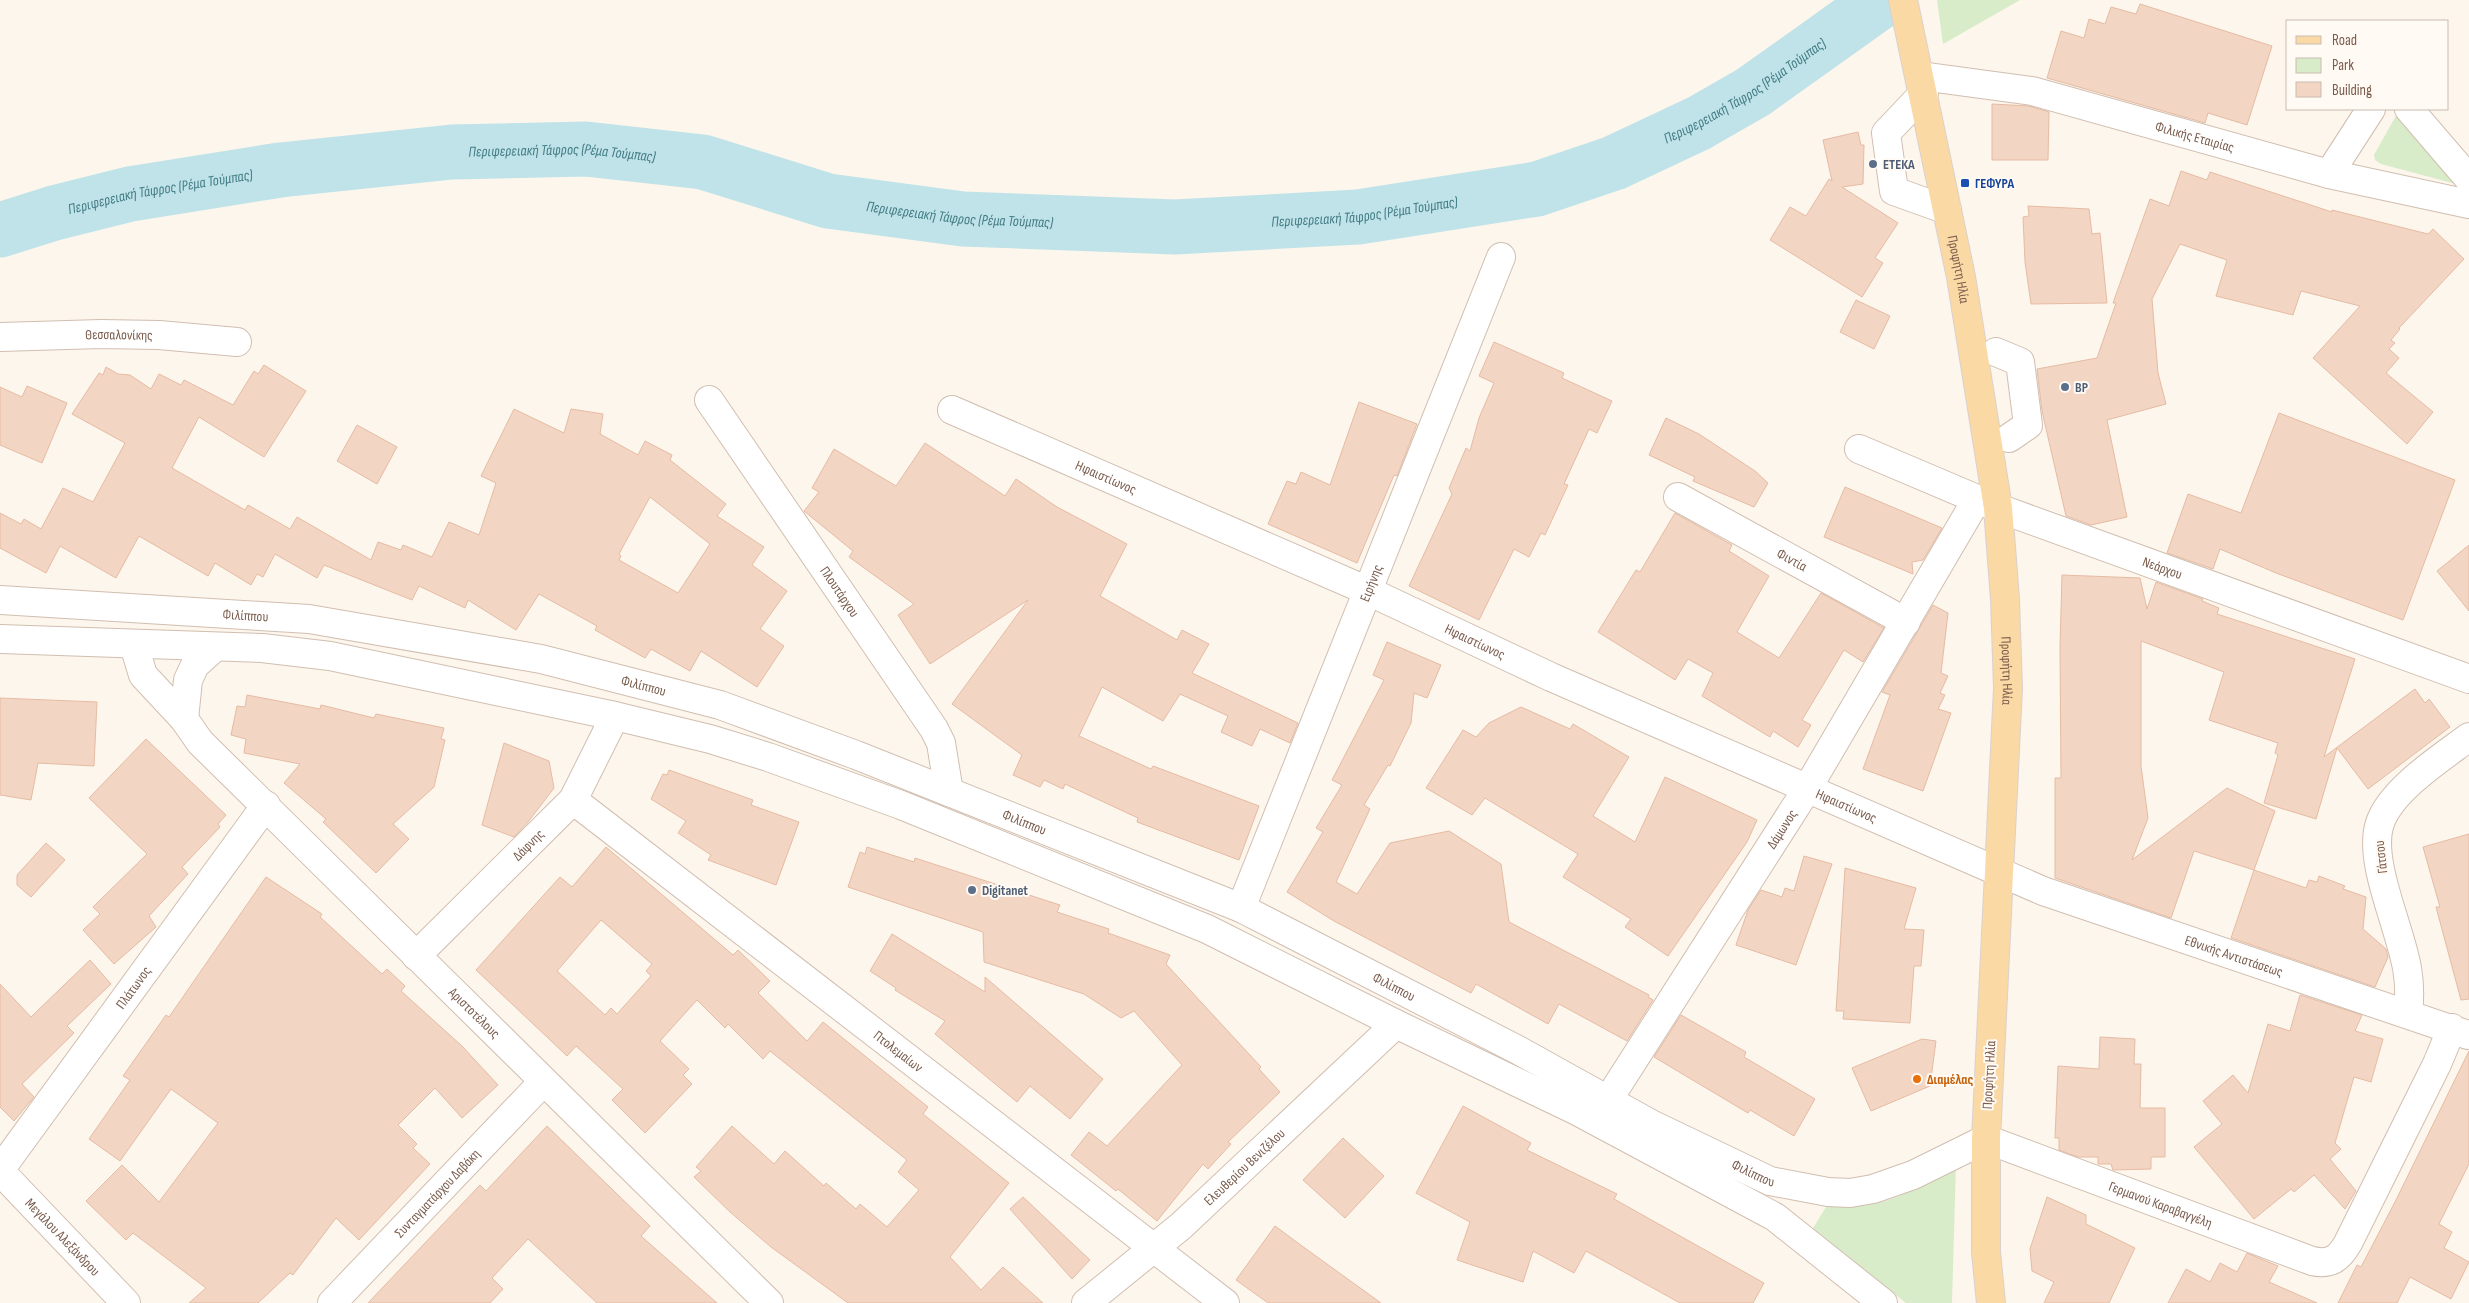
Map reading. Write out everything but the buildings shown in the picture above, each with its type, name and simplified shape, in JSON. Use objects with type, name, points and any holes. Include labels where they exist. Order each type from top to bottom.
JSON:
[{"type":"main road","name":"Προφήτη Ηλία","points":[[1903,0],[1922,84],[1962,286],[1988,503],[2005,599],[2008,688],[1986,1139],[1986,1252],[1991,1303]]},
{"type":"street","name":"Φιλικής Εταιρίας","points":[[1922,84],[2032,91],[2329,174],[2469,204]]},
{"type":"street","points":[[1922,84],[1886,133],[1894,191],[1947,210]]},
{"type":"street","points":[[2329,174],[2370,110]]},
{"type":"street","points":[[2410,110],[2469,179]]},
{"type":"street","name":"Ειρήνης","points":[[1241,908],[1501,257]]},
{"type":"street","name":"Θεσσαλονίκης","points":[[0,338],[101,334],[159,335],[237,342]]},
{"type":"street","points":[[1996,352],[2020,362],[2028,425],[2009,438]]},
{"type":"street","name":"Πλουτάρχου","points":[[708,400],[934,730],[940,743],[949,792]]},
{"type":"street","name":"Ηφαιστίωνος","points":[[952,410],[1368,592],[1551,677],[1999,872]]},
{"type":"street","name":"Νεάρχου","points":[[1859,449],[1988,503],[2469,679]]},
{"type":"street","name":"Φιντία","points":[[1678,497],[1906,622]]},
{"type":"street","name":"Δάμωνος","points":[[1608,1100],[1808,789],[1906,622],[1988,503]]},
{"type":"street","name":"Φιλίππου","points":[[0,600],[309,619],[541,659],[720,705],[949,792],[1241,908],[1518,1050],[1653,1125],[1770,1182],[1828,1192],[1850,1193],[1892,1183],[1986,1139]]},
{"type":"street","name":"Φιλίππου","points":[[0,639],[262,648],[330,656],[615,716],[718,741],[901,805],[1207,929],[1396,1024],[1577,1110],[1775,1217],[1883,1303]]},
{"type":"street","name":"Αριστοτέλους","points":[[134,645],[142,675],[184,719],[200,742],[769,1303]]},
{"type":"street","points":[[184,719],[188,680],[195,665],[215,647]]},
{"type":"street","name":"Δάφνης","points":[[416,956],[573,800],[615,716]]},
{"type":"street","name":"Γάτσου","points":[[2408,1013],[2410,980],[2380,866],[2379,825],[2384,813],[2404,790],[2469,737]]},
{"type":"street","name":"Πτολεμαίων","points":[[573,800],[1225,1303]]},
{"type":"street","name":"Πλάτωνος","points":[[0,1170],[266,805]]},
{"type":"street","name":"Εθνικής Αντιστάσεως","points":[[1999,872],[2065,899],[2129,922],[2408,1013],[2460,1032]]},
{"type":"street","name":"Ελευθερίου Βενιζέλου","points":[[1086,1303],[1181,1226],[1396,1024]]},
{"type":"street","name":"Γερμανού Καραβαγγέλη","points":[[1986,1139],[2312,1261],[2323,1263],[2334,1260],[2348,1243],[2438,1064],[2460,1032]]},
{"type":"street","name":"Συνταγματάρχου Δαβάκη","points":[[332,1303],[543,1082]]},
{"type":"street","name":"Μεγάλου Αλεξάνδρου","points":[[0,1170],[126,1303]]},
{"type":"green space","points":[[1937,0],[2020,0],[1943,44]]},
{"type":"green space","points":[[2397,114],[2457,182],[2452,183],[2381,164],[2375,160],[2374,155]]},
{"type":"green space","points":[[1956,1163],[1952,1303],[1906,1303],[1813,1228],[1828,1204],[1861,1205],[1895,1198],[1916,1188]]},
{"type":"waterway","name":"Περιφερειακή Τάφρος (Ρέμα Τούμπας)","points":[[0,230],[54,213],[130,194],[280,170],[452,152],[586,149],[703,162],[828,201],[963,219],[1175,227],[1358,217],[1537,189],[1614,163],[1699,123],[1753,92],[1882,0]]},
{"type":"place","name":"ΕΤΕΚΑ","points":[[1873,164]]},
{"type":"place","name":"ΓΕΦΥΡΑ","points":[[1965,183]]},
{"type":"place","name":"BP","points":[[2065,387]]},
{"type":"place","name":"Digitanet","points":[[972,890]]},
{"type":"place","name":"Διαμέλας","points":[[1917,1079]]}]
